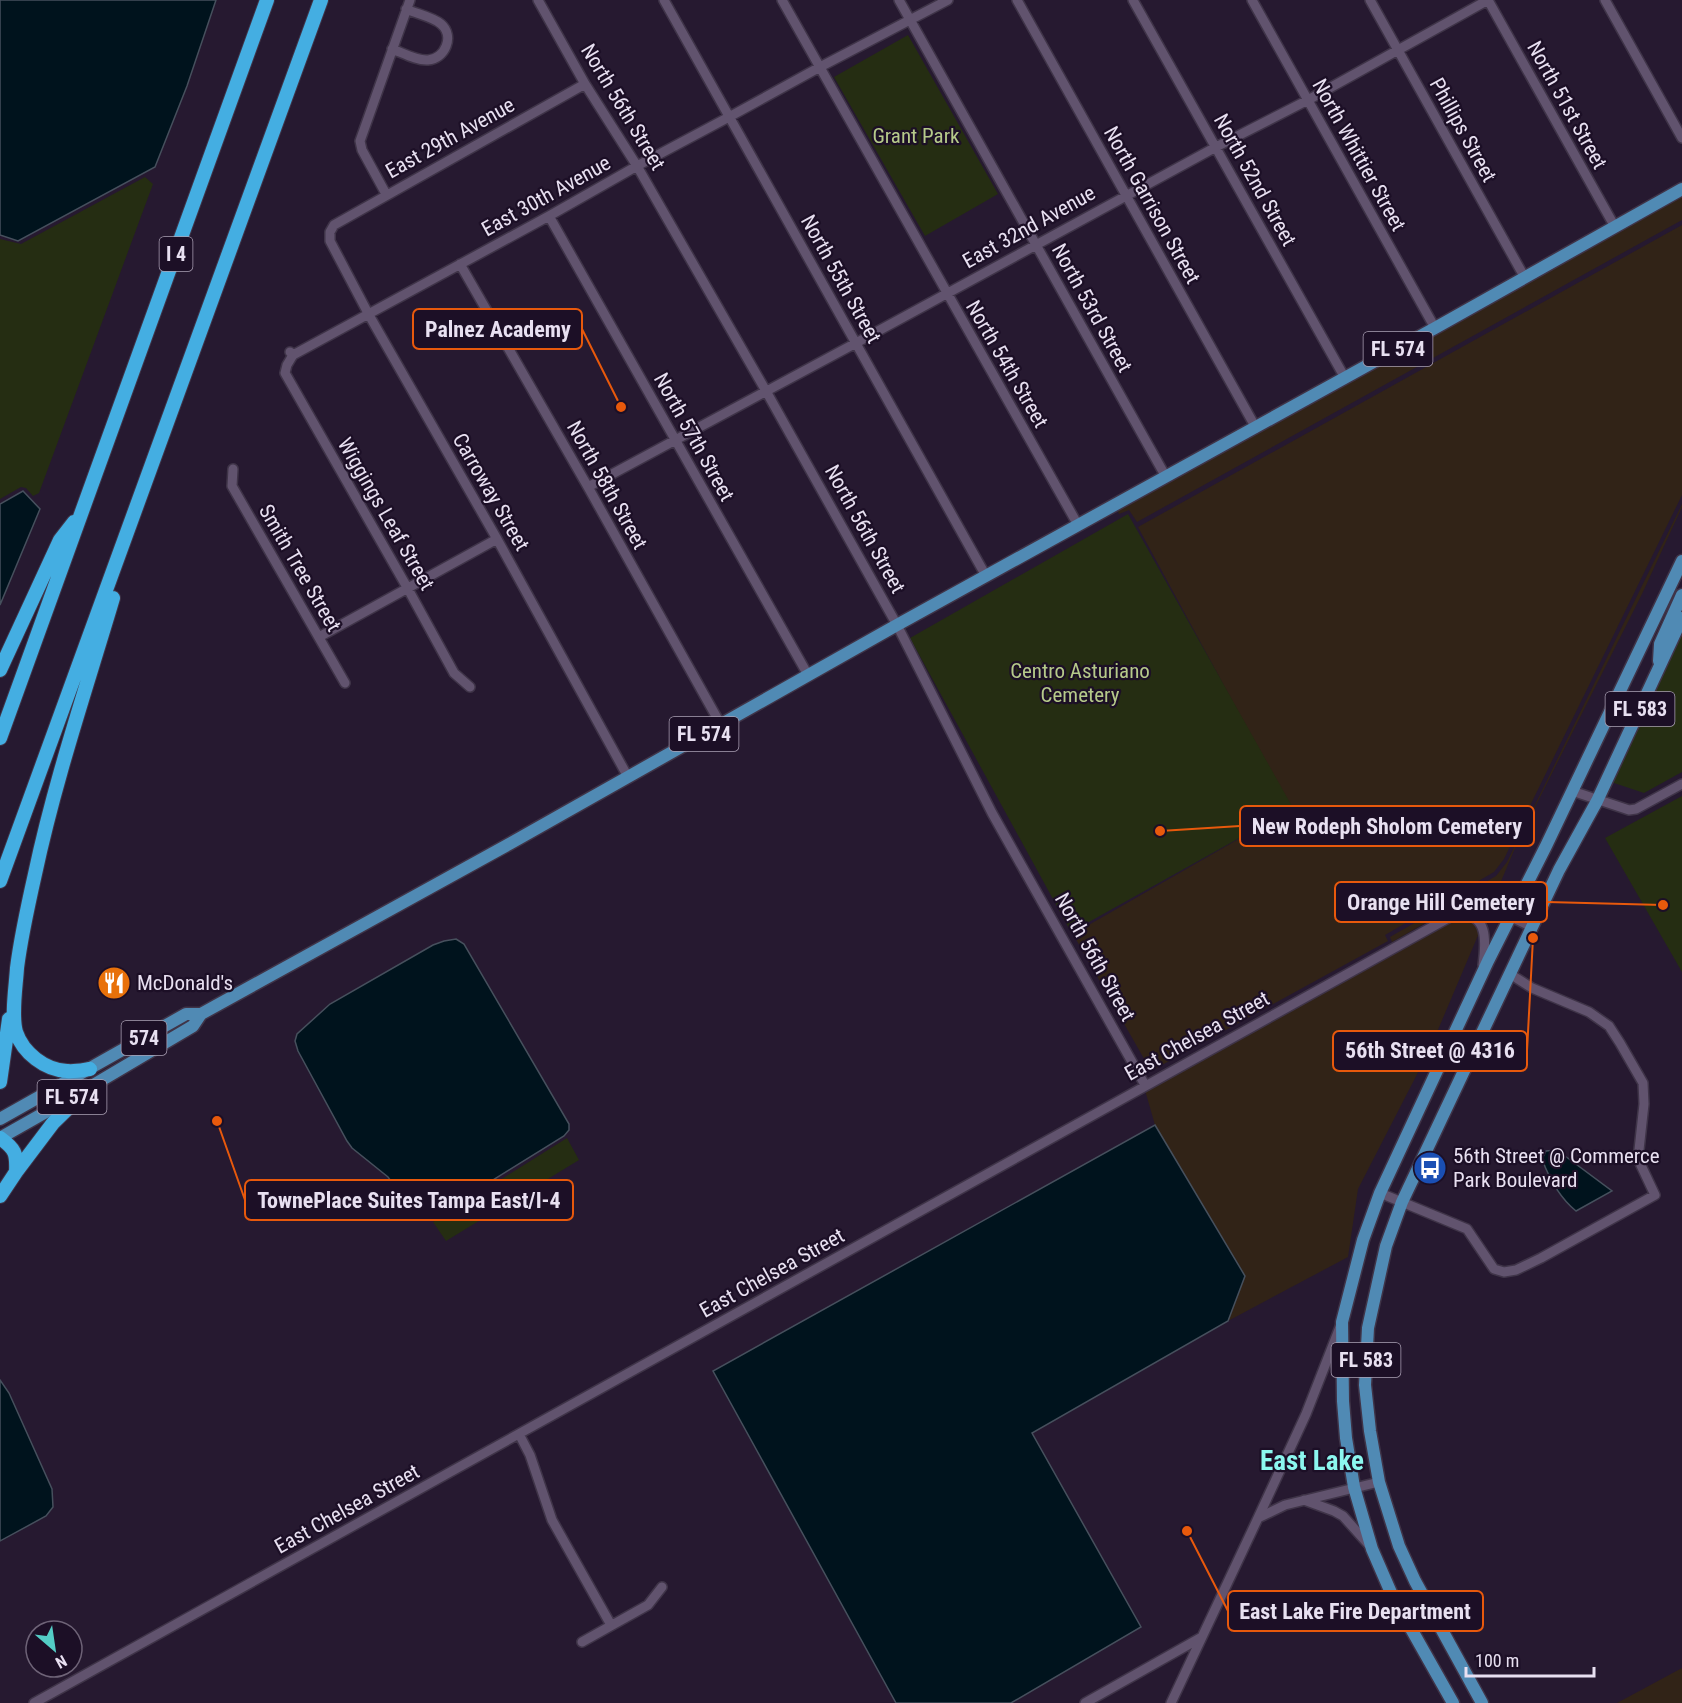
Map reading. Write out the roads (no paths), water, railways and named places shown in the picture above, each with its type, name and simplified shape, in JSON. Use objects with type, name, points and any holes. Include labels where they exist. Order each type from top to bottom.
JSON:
[{"type":"highway","name":"I 4","points":[[0,738],[267,0]]},
{"type":"highway","name":"I 4","points":[[0,881],[321,0]]},
{"type":"highway","points":[[0,1082],[20,945],[44,831],[150,472]]},
{"type":"highway","points":[[0,670],[60,540],[84,508]]},
{"type":"highway","points":[[20,945],[14,1001],[16,1031],[25,1049],[50,1068],[67,1071],[90,1069]]},
{"type":"highway","points":[[0,1196],[53,1123],[90,1087]]},
{"type":"highway","points":[[0,1138],[12,1146],[17,1157],[16,1172]]},
{"type":"main road","name":"FL 574","points":[[0,1138],[193,1026],[201,1014],[1682,189]]},
{"type":"main road","name":"FL 583","points":[[1453,1703],[1392,1595],[1372,1549],[1354,1487],[1346,1438],[1342,1322],[1363,1240],[1380,1193],[1482,974],[1682,561]]},
{"type":"main road","points":[[1660,665],[1658,658],[1660,644],[1682,595]]},
{"type":"main road","name":"FL 583","points":[[1482,1703],[1415,1581],[1399,1546],[1379,1482],[1365,1385],[1368,1328],[1386,1246],[1402,1202],[1559,870],[1597,801],[1682,618]]},
{"type":"main road","name":"574","points":[[0,1119],[186,1014],[201,1014]]},
{"type":"street","name":"North 56th Street","points":[[538,0],[585,84],[638,166],[897,625],[992,813],[1144,1085]]},
{"type":"street","name":"North 55th Street","points":[[664,0],[986,576]]},
{"type":"street","name":"North 54th Street","points":[[782,0],[1078,525]]},
{"type":"street","name":"North 53rd Street","points":[[899,0],[1166,477]]},
{"type":"street","name":"East 30th Avenue","points":[[292,353],[369,315],[638,166],[948,0]]},
{"type":"street","name":"North Garrison Street","points":[[1017,0],[1256,428]]},
{"type":"street","name":"North 52nd Street","points":[[1133,0],[1345,378]]},
{"type":"street","name":"North Whittier Street","points":[[1252,0],[1435,328]]},
{"type":"street","name":"Phillips Street","points":[[1370,0],[1525,278]]},
{"type":"street","name":"East 32nd Avenue","points":[[588,487],[1126,195],[1308,100],[1488,0]]},
{"type":"street","name":"North 51st Street","points":[[1488,0],[1616,227]]},
{"type":"street","points":[[1605,0],[1682,138]]},
{"type":"street","points":[[386,194],[362,150],[360,141],[392,49],[408,5],[440,23],[447,35],[445,49],[441,55],[428,60],[421,60],[392,49]]},
{"type":"street","name":"East 29th Avenue","points":[[334,225],[585,84]]},
{"type":"street","name":"North 57th Street","points":[[549,216],[808,675]]},
{"type":"street","name":"Carroway Street","points":[[334,225],[330,232],[330,241],[369,315],[497,539],[628,777]]},
{"type":"street","name":"North 58th Street","points":[[460,264],[588,487],[720,725]]},
{"type":"street","name":"Wiggings Leaf Street","points":[[292,353],[285,373],[454,673],[470,687]]},
{"type":"street","name":"Smith Tree Street","points":[[233,469],[232,486],[345,683]]},
{"type":"street","points":[[319,637],[497,539]]},
{"type":"street","points":[[1572,791],[1623,809],[1636,809],[1682,784]]},
{"type":"street","name":"East Chelsea Street","points":[[34,1703],[1447,918],[1474,906],[1480,906],[1532,927]]},
{"type":"street","points":[[1447,918],[1468,916],[1474,918],[1482,927],[1485,948],[1482,974]]},
{"type":"street","points":[[1380,1193],[1467,1229],[1494,1269],[1504,1272],[1516,1270],[1541,1258],[1655,1195],[1638,1159],[1644,1104],[1642,1083],[1609,1026],[1590,1012],[1532,988],[1510,974]]},
{"type":"street","points":[[1171,1703],[1306,1414],[1342,1322]]},
{"type":"street","points":[[519,1434],[530,1455],[552,1520],[611,1625]]},
{"type":"street","points":[[1258,1518],[1285,1505],[1379,1482]]},
{"type":"street","points":[[1304,1500],[1334,1510],[1343,1516],[1372,1549]]},
{"type":"street","points":[[582,1642],[648,1605],[662,1587]]},
{"type":"street","points":[[1085,1703],[1202,1637]]},
{"type":"water","points":[[0,0],[216,0],[187,86],[155,167],[18,241],[0,235]]},
{"type":"water","points":[[23,491],[40,509],[0,605],[0,504]]},
{"type":"water","points":[[456,939],[464,944],[569,1124],[569,1130],[564,1136],[426,1220],[419,1219],[388,1177],[352,1148],[298,1051],[295,1041],[297,1034],[330,1004],[433,945]]},
{"type":"water","points":[[1155,1125],[1245,1276],[1228,1321],[1032,1433],[1141,1627],[1011,1703],[896,1703],[713,1371]]},
{"type":"water","points":[[1557,1150],[1612,1191],[1576,1211],[1556,1187],[1542,1159],[1546,1151]]},
{"type":"water","points":[[0,1380],[9,1393],[52,1489],[53,1507],[46,1516],[0,1541]]},
{"type":"place","name":"Palnez Academy","points":[[621,407]]},
{"type":"place","name":"New Rodeph Sholom Cemetery","points":[[1160,831]]},
{"type":"place","name":"Orange Hill Cemetery","points":[[1663,905]]},
{"type":"place","name":"56th Street @ 4316","points":[[1533,938]]},
{"type":"place","name":"McDonald's","points":[[114,983]]},
{"type":"place","name":"TownePlace Suites Tampa East/I-4","points":[[217,1121]]},
{"type":"place","name":"56th Street @ Commerce Park Boulevard","points":[[1430,1168]]},
{"type":"place","name":"East Lake Fire Department","points":[[1187,1531]]},
{"type":"district","name":"East Lake","points":[[1312,1461]]},
{"type":"park label","name":"Grant Park","points":[[916,136]]},
{"type":"park label","name":"Centro Asturiano Cemetery","points":[[1080,683]]}]
